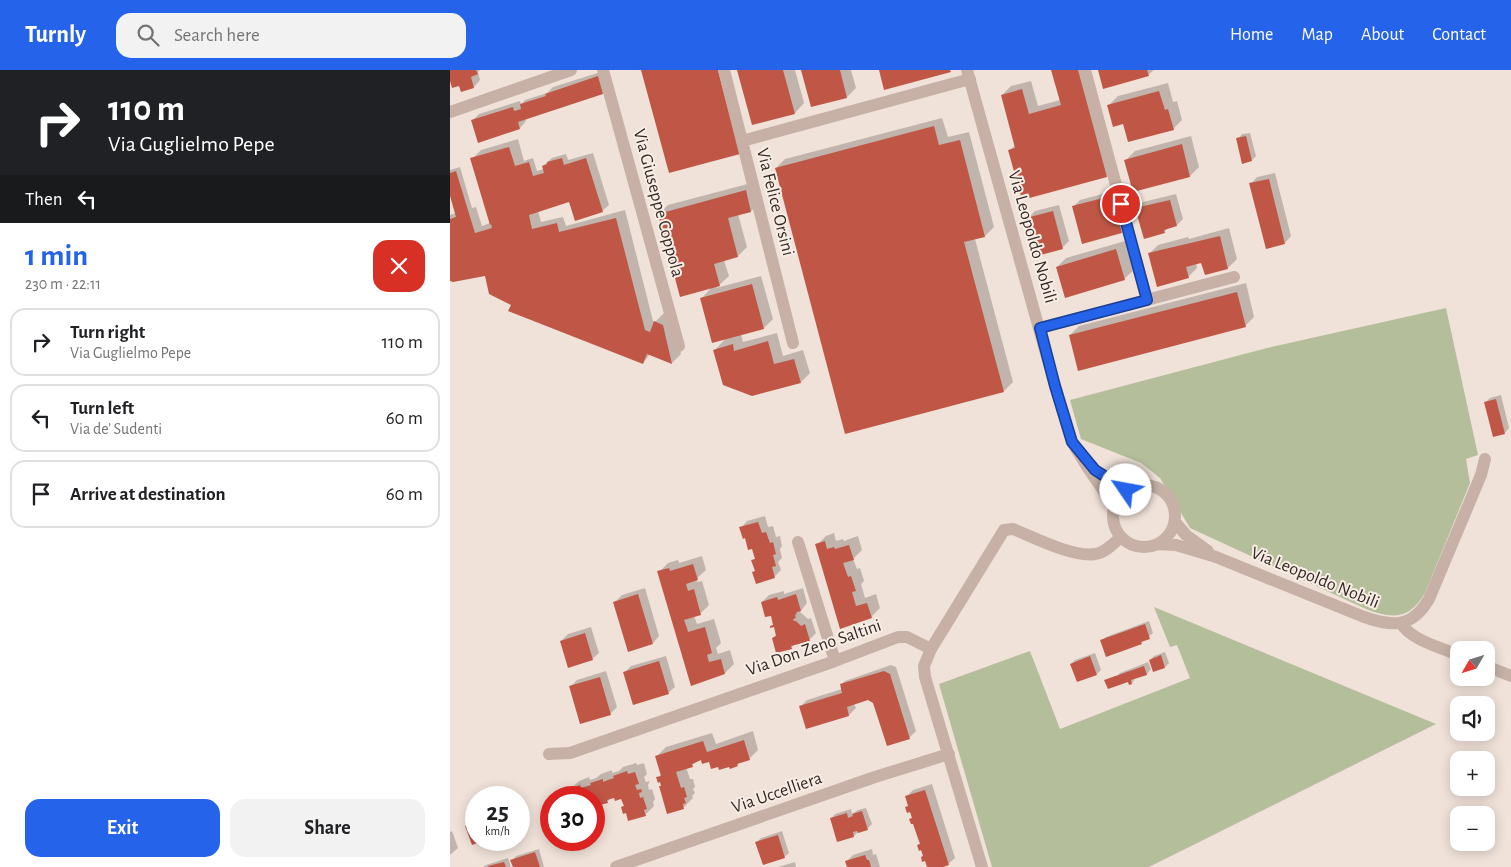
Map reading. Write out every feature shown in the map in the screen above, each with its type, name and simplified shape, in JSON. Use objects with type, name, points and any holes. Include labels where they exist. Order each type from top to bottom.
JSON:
[{"type":"street","points":[[450,112],[571,70]]},
{"type":"street","name":"Via Giuseppe Coppola","points":[[603,70],[679,346]]},
{"type":"street","name":"Via Felice Orsini","points":[[724,70],[793,343]]},
{"type":"street","points":[[1085,70],[1147,300]]},
{"type":"street","points":[[742,141],[969,74]]},
{"type":"street","name":"Via Leopoldo Nobili","points":[[969,74],[1072,442],[1114,506]]},
{"type":"street","points":[[1040,328],[1234,277]]},
{"type":"street","name":"Via Leopoldo Nobili","points":[[1072,442],[1095,470],[1126,490]]},
{"type":"street","points":[[1450,651],[1416,637],[1405,630],[1402,623],[1416,617],[1429,599],[1481,475],[1485,459]]},
{"type":"street","points":[[1143,484],[1161,489],[1170,498],[1173,503],[1175,522],[1166,538],[1157,544],[1138,547],[1121,538],[1114,526],[1112,513],[1120,494],[1126,490],[1143,484]]},
{"type":"street","name":"Via Leopoldo Nobili","points":[[1175,522],[1186,535],[1216,557]]},
{"type":"street","points":[[982,867],[925,677],[924,666],[930,649],[1004,530],[1013,529],[1066,550],[1091,555],[1106,549],[1121,538]]},
{"type":"street","points":[[798,542],[835,661]]},
{"type":"street","name":"Via Leopoldo Nobili","points":[[1157,544],[1176,545],[1216,557],[1382,623],[1402,623]]},
{"type":"street","name":"Via Don Zeno Saltini","points":[[549,754],[570,753],[835,661],[898,637],[907,637],[930,649]]},
{"type":"street","points":[[1495,670],[1511,676]]},
{"type":"street","name":"Via Uccelliera","points":[[616,867],[875,777],[949,754]]},
{"type":"green space","points":[[1446,308],[1478,455],[1466,459],[1470,483],[1425,593],[1419,602],[1406,613],[1384,615],[1366,609],[1190,528],[1160,478],[1141,463],[1081,439],[1070,400],[1267,348]]},
{"type":"green space","points":[[1154,607],[1436,724],[1149,867],[992,867],[939,684],[1030,651],[1060,729],[1190,678],[1177,645],[1170,647]]},
{"type":"building","points":[[450,70],[476,70],[478,74],[471,77],[474,88],[461,92],[459,86],[452,88]]},
{"type":"building","points":[[641,70],[718,70],[740,154],[669,173]]},
{"type":"building","points":[[737,70],[783,70],[795,114],[752,125]]},
{"type":"building","points":[[801,70],[840,70],[847,98],[811,107]]},
{"type":"building","points":[[879,70],[950,70],[951,72],[884,90]]},
{"type":"building","points":[[1051,70],[1078,70],[1107,177],[1022,200],[1008,150],[1015,148],[1001,95],[1022,89],[1029,114],[1061,105]]},
{"type":"building","points":[[1098,70],[1147,70],[1149,76],[1103,89]]},
{"type":"building","points":[[598,76],[603,94],[518,122],[520,129],[478,143],[471,120],[513,107],[514,111],[521,109],[520,104]]},
{"type":"building","points":[[1159,91],[1165,110],[1168,109],[1174,130],[1128,142],[1123,124],[1113,127],[1107,105]]},
{"type":"building","points":[[934,126],[939,145],[960,140],[985,237],[964,242],[1004,392],[845,434],[775,168]]},
{"type":"building","points":[[1246,136],[1252,161],[1242,164],[1236,138]]},
{"type":"building","points":[[1182,144],[1190,177],[1133,192],[1124,160]]},
{"type":"building","points":[[509,147],[515,166],[529,162],[533,176],[544,173],[542,166],[547,164],[547,162],[562,158],[564,165],[586,158],[603,212],[575,221],[569,202],[529,215],[532,229],[557,223],[559,232],[616,218],[645,330],[650,332],[654,321],[663,325],[672,364],[647,354],[643,364],[508,311],[511,305],[489,294],[485,276],[450,281],[450,219],[456,217],[450,196],[450,173],[456,171],[475,233],[492,228],[470,158]]},
{"type":"building","points":[[1269,179],[1285,244],[1266,249],[1249,183]]},
{"type":"building","points":[[746,190],[751,212],[728,218],[738,257],[714,264],[720,286],[680,297],[658,214]]},
{"type":"building","points":[[1111,196],[1122,233],[1082,244],[1072,206]]},
{"type":"building","points":[[1170,200],[1177,226],[1164,230],[1165,233],[1144,239],[1135,208]]},
{"type":"building","points":[[1053,211],[1063,249],[1037,256],[1026,218]]},
{"type":"building","points":[[1220,236],[1228,269],[1205,275],[1201,263],[1186,267],[1189,278],[1157,287],[1148,253]]},
{"type":"building","points":[[1116,249],[1125,280],[1065,298],[1056,267]]},
{"type":"building","points":[[752,284],[764,329],[712,343],[700,298]]},
{"type":"building","points":[[1237,292],[1246,327],[1078,371],[1069,335]]},
{"type":"building","points":[[768,341],[774,364],[794,359],[801,383],[752,396],[723,385],[713,350],[733,344],[734,351]]},
{"type":"building","points":[[1496,399],[1505,434],[1493,437],[1484,402]]},
{"type":"building","points":[[758,522],[762,533],[766,532],[770,543],[773,542],[776,554],[773,555],[776,566],[772,567],[775,578],[756,584],[752,572],[755,571],[751,560],[755,559],[752,549],[748,550],[745,538],[743,539],[739,527]]},
{"type":"building","points":[[825,541],[827,549],[849,545],[854,560],[843,563],[848,577],[851,576],[856,591],[852,592],[856,606],[867,603],[872,618],[840,629],[815,544]]},
{"type":"building","points":[[693,564],[698,580],[686,584],[688,591],[694,589],[701,615],[684,620],[688,632],[705,627],[712,653],[707,655],[709,662],[721,659],[725,674],[691,686],[657,571],[669,568],[670,571]]},
{"type":"building","points":[[638,594],[653,644],[628,652],[613,602]]},
{"type":"building","points":[[796,594],[801,611],[797,612],[796,618],[793,619],[801,626],[805,624],[810,641],[791,646],[792,649],[776,653],[772,638],[776,636],[774,627],[770,628],[773,625],[771,616],[765,617],[761,602],[777,597],[778,600]]},
{"type":"building","points":[[1145,624],[1150,639],[1141,642],[1142,644],[1106,657],[1100,640]]},
{"type":"building","points":[[585,633],[593,660],[568,668],[560,641]]},
{"type":"building","points":[[1161,655],[1165,668],[1153,672],[1149,660]]},
{"type":"building","points":[[1090,656],[1097,675],[1077,682],[1070,664]]},
{"type":"building","points":[[659,661],[669,694],[633,705],[623,672]]},
{"type":"building","points":[[1144,666],[1147,675],[1131,680],[1132,684],[1129,685],[1128,682],[1108,689],[1104,680]]},
{"type":"building","points":[[884,671],[890,674],[910,739],[887,746],[873,703],[868,700],[847,707],[849,716],[806,729],[799,706],[842,693],[840,684]]},
{"type":"building","points":[[600,677],[611,715],[580,724],[569,686]]},
{"type":"building","points":[[744,740],[750,760],[737,764],[738,766],[730,769],[729,767],[719,770],[718,767],[711,769],[709,762],[702,764],[701,760],[692,764],[693,767],[676,772],[681,788],[684,787],[687,797],[684,798],[686,803],[683,804],[684,809],[667,814],[659,786],[661,786],[660,782],[658,783],[656,777],[661,776],[655,756],[703,741],[707,752]]},
{"type":"building","points":[[627,771],[628,774],[635,772],[639,784],[635,785],[637,790],[641,789],[642,792],[639,793],[640,798],[643,797],[647,809],[644,810],[646,816],[628,821],[626,813],[623,814],[621,807],[624,806],[621,799],[615,801],[614,798],[607,800],[608,803],[605,804],[605,786],[588,786],[591,785],[590,783],[603,779],[603,782],[614,778],[613,776]]},
{"type":"building","points":[[925,790],[949,865],[943,867],[927,867],[925,861],[922,862],[921,857],[923,856],[917,845],[920,844],[913,824],[911,824],[909,819],[912,818],[910,812],[907,813],[905,807],[908,806],[905,796]]},
{"type":"building","points":[[862,811],[868,830],[858,833],[857,831],[853,832],[854,837],[837,842],[830,818],[847,813],[848,818],[853,816],[852,814]]},
{"type":"building","points":[[778,835],[785,858],[763,865],[755,842]]},
{"type":"building","points":[[535,852],[540,867],[513,867],[510,860]]},
{"type":"building","points":[[865,855],[871,867],[847,867],[845,861]]},
{"type":"building","points":[[504,862],[506,867],[488,867],[488,866]]},
{"type":"route","points":[[1121,204],[1147,300],[1040,328],[1072,442],[1095,470],[1126,490]]}]
